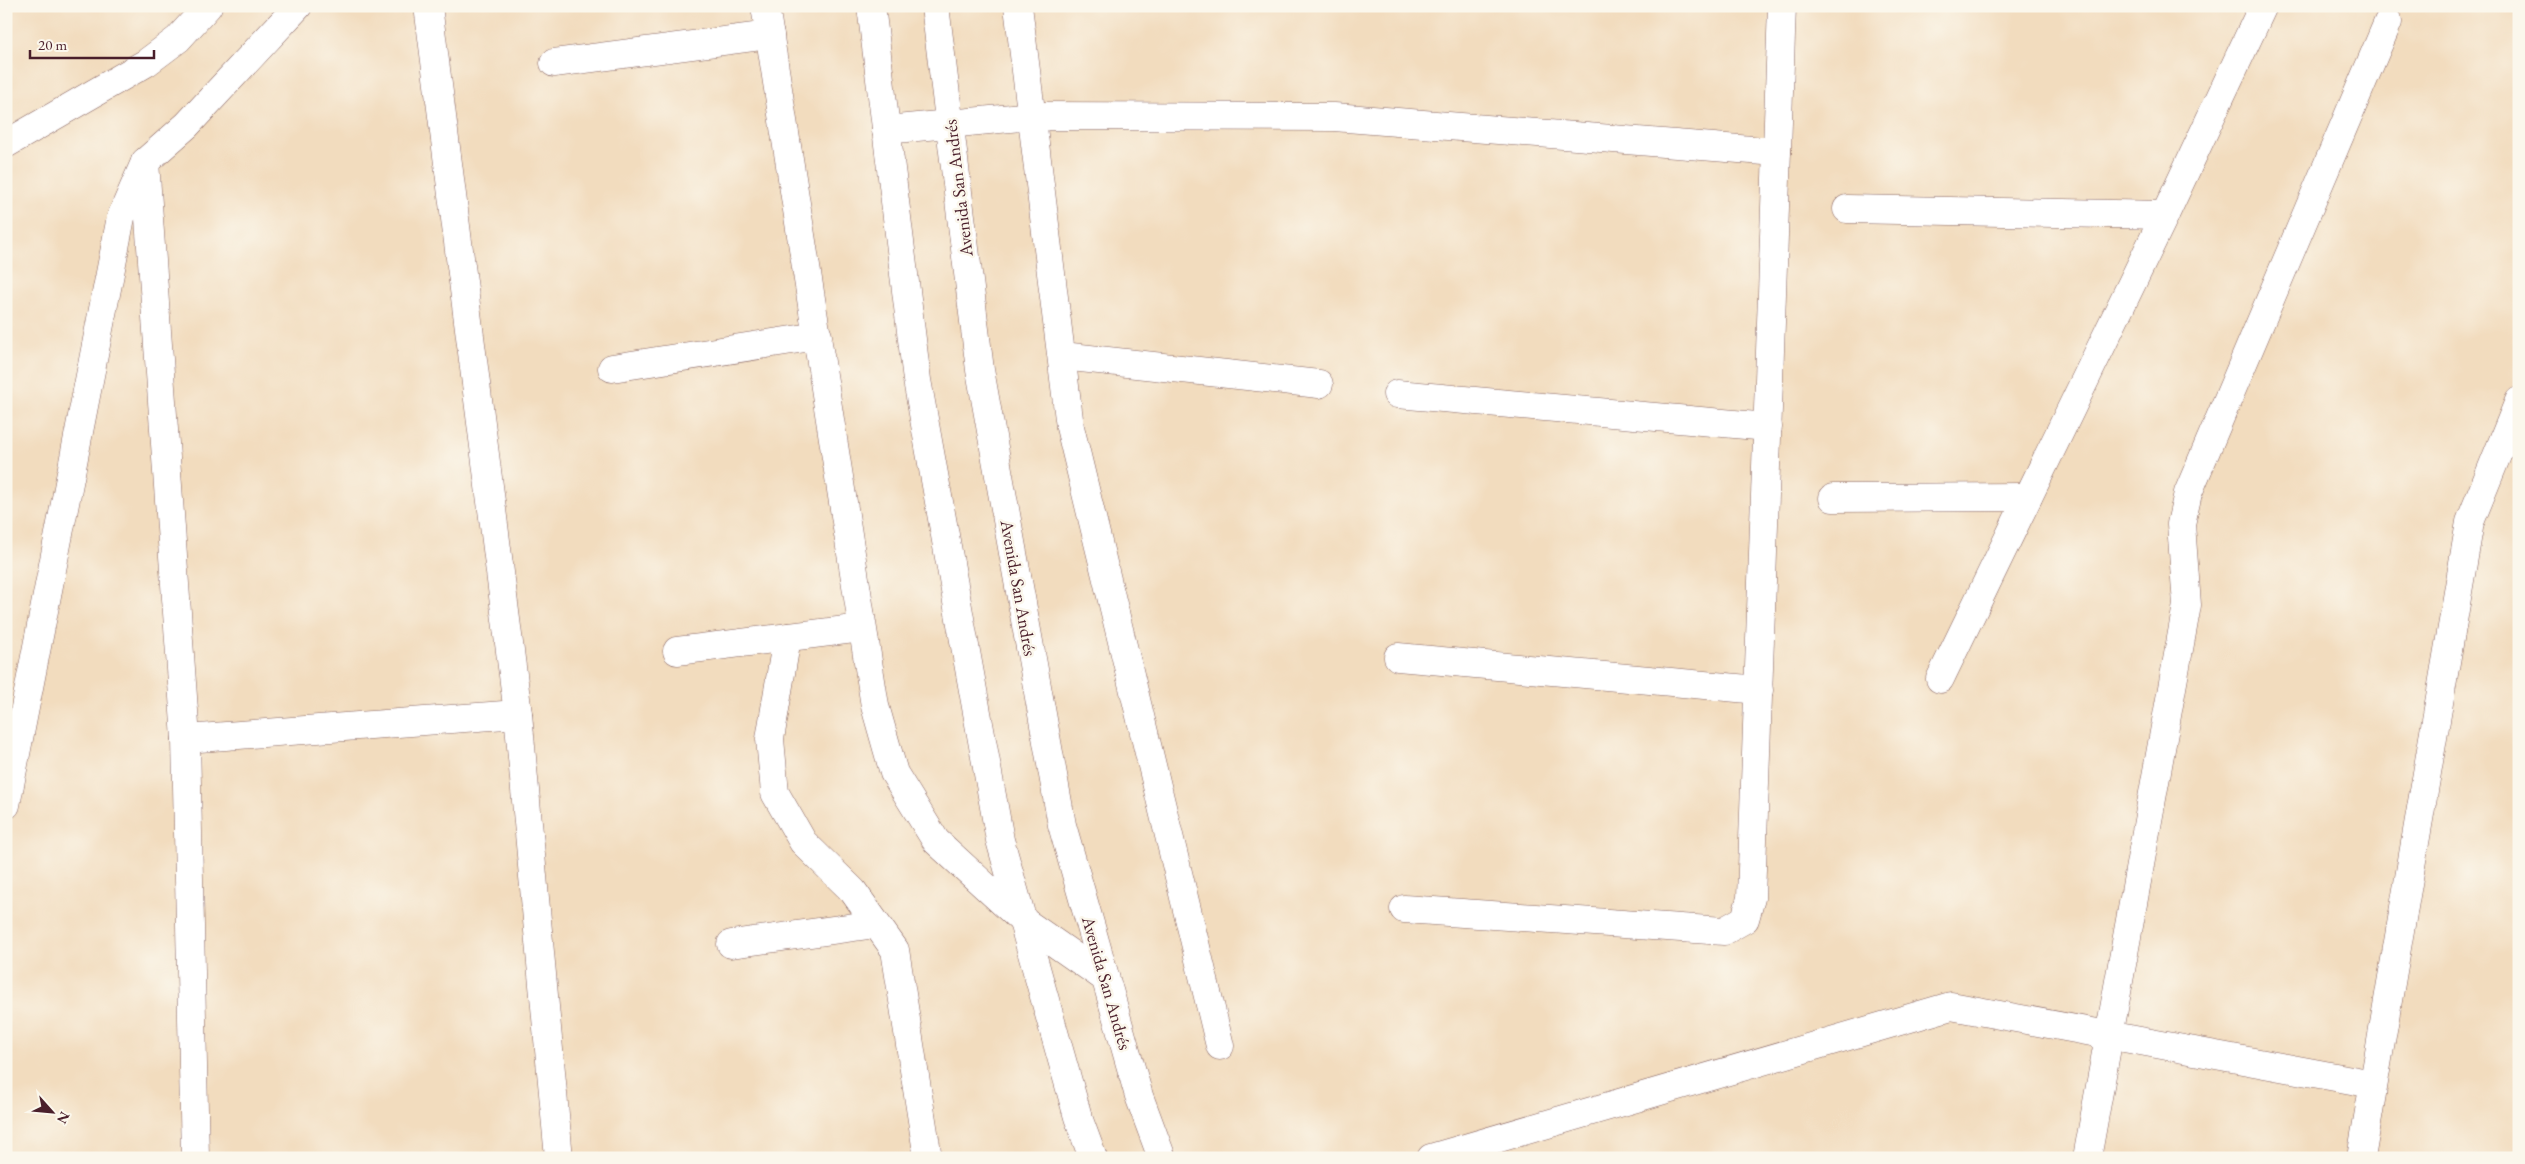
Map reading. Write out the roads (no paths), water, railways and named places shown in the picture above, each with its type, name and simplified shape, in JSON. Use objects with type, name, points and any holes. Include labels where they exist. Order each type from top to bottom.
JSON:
[{"type":"street","points":[[6,144],[146,64],[178,39],[208,6]]},
{"type":"street","points":[[6,805],[121,217],[145,162],[186,126],[298,6]]},
{"type":"street","points":[[428,6],[518,714],[559,1158]]},
{"type":"street","points":[[765,6],[875,706],[894,773],[936,841],[1022,920],[1105,978]]},
{"type":"street","points":[[871,6],[917,380],[1000,840],[1078,1117],[1093,1158]]},
{"type":"street","name":"Avenida San Andrés","points":[[936,6],[980,370],[1060,816],[1139,1096],[1162,1158]]},
{"type":"street","points":[[1018,6],[1070,427],[1220,1046]]},
{"type":"street","points":[[1404,909],[1724,931],[1745,919],[1751,898],[1782,6]]},
{"type":"street","points":[[1940,679],[2165,215],[2263,6]]},
{"type":"street","points":[[2087,1158],[2187,605],[2181,524],[2188,493],[2388,22]]},
{"type":"street","points":[[554,63],[770,35]]},
{"type":"street","points":[[886,130],[1032,116],[1334,117],[1777,152]]},
{"type":"street","points":[[145,162],[186,739],[195,1158]]},
{"type":"street","points":[[1847,209],[2165,215]]},
{"type":"street","points":[[612,368],[818,336]]},
{"type":"street","points":[[1062,356],[1319,384]]},
{"type":"street","points":[[1397,394],[1768,427]]},
{"type":"street","points":[[2361,1158],[2470,522],[2519,401]]},
{"type":"street","points":[[1833,498],[2028,497]]},
{"type":"street","points":[[677,651],[862,628]]},
{"type":"street","points":[[787,637],[770,739],[775,793],[803,842],[853,890],[895,950],[928,1158]]},
{"type":"street","points":[[1398,657],[1759,690]]},
{"type":"street","points":[[186,739],[518,714]]},
{"type":"street","points":[[731,944],[876,924]]},
{"type":"street","points":[[1430,1158],[1951,1006],[2373,1084]]}]
